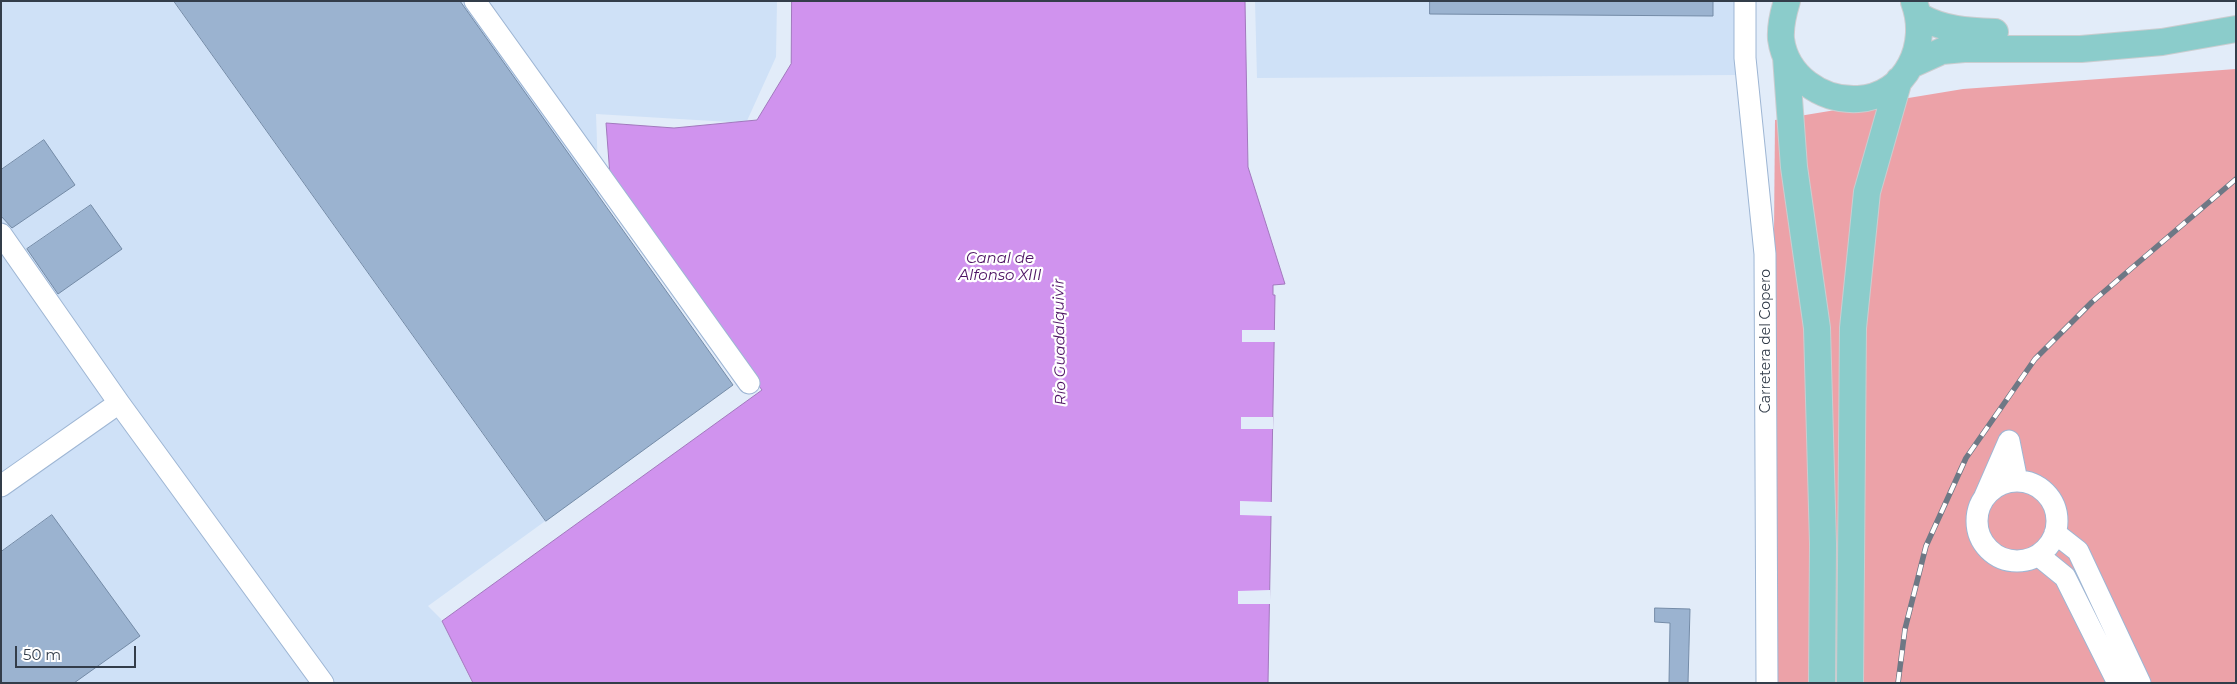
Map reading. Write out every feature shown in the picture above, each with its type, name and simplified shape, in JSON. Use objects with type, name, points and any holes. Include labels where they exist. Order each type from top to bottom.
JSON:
[{"type":"main road","points":[[1787,1],[1782,20],[1781,39],[1786,57],[1794,167],[1817,328],[1823,544],[1822,683]]},
{"type":"main road","points":[[1917,8],[1934,24],[1953,30],[2035,34],[2112,32],[2236,14]]},
{"type":"main road","points":[[1850,683],[1853,328],[1867,192],[1905,73],[1919,41],[1917,8]]},
{"type":"main road","points":[[1786,57],[1798,76],[1810,86],[1837,98],[1859,99],[1881,93],[1905,73],[1942,51],[1964,48],[2082,49],[2162,42],[2236,29]]},
{"type":"street","points":[[475,1],[749,383]]},
{"type":"street","name":"Carretera del Copero","points":[[1745,1],[1745,58],[1765,254],[1768,683]]},
{"type":"street","points":[[1,234],[119,402],[323,683]]},
{"type":"street","points":[[1,486],[119,402]]},
{"type":"street","points":[[1985,496],[2003,484],[2016,481],[2028,483],[2041,489],[2050,499],[2057,519],[2055,533],[2048,546],[2038,555],[2016,561],[2002,558],[1988,550],[1980,538],[1976,522],[1978,509],[2009,441],[2016,481]]},
{"type":"street","points":[[2055,533],[2078,551],[2140,683]]},
{"type":"street","points":[[2038,555],[2065,577],[2118,683]]},
{"type":"shaded area","points":[[1,1],[777,1],[776,57],[746,123],[596,114],[599,198],[733,385],[428,606],[441,619],[472,683],[1,683]]},
{"type":"shaded area","points":[[1255,1],[1738,1],[1737,75],[1257,78]]},
{"type":"shaded area","points":[[2236,69],[2236,683],[1770,683],[1775,120],[1963,89]]},
{"type":"water","name":"Canal de Alfonso XIII","points":[[792,1],[1245,1],[1248,167],[1285,284],[1273,285],[1273,295],[1275,295],[1268,683],[473,683],[442,621],[762,390],[677,275],[612,202],[606,123],[674,128],[757,120],[791,64]]},
{"type":"pier","points":[[1242,330],[1275,330],[1275,342],[1242,342]]},
{"type":"pier","points":[[1241,417],[1273,417],[1273,429],[1241,429]]},
{"type":"pier","points":[[1240,501],[1272,502],[1272,516],[1240,515]]},
{"type":"pier","points":[[1270,590],[1270,604],[1238,604],[1238,591]]},
{"type":"building","points":[[174,1],[460,1],[733,385],[546,521]]},
{"type":"building","points":[[1430,1],[1713,1],[1713,16],[1430,14]]},
{"type":"building","points":[[44,140],[75,185],[12,228],[1,216],[1,170]]},
{"type":"building","points":[[91,205],[122,249],[58,294],[27,249]]},
{"type":"building","points":[[52,515],[140,636],[74,683],[1,683],[1,552]]},
{"type":"building","points":[[1655,608],[1690,609],[1688,683],[1669,683],[1670,623],[1655,622]]},
{"type":"railway","points":[[1898,683],[1905,629],[1926,546],[1966,458],[2035,359],[2092,302],[2236,179]]},
{"type":"water label","name":"Río Guadalquivir","points":[[1060,342]]}]
